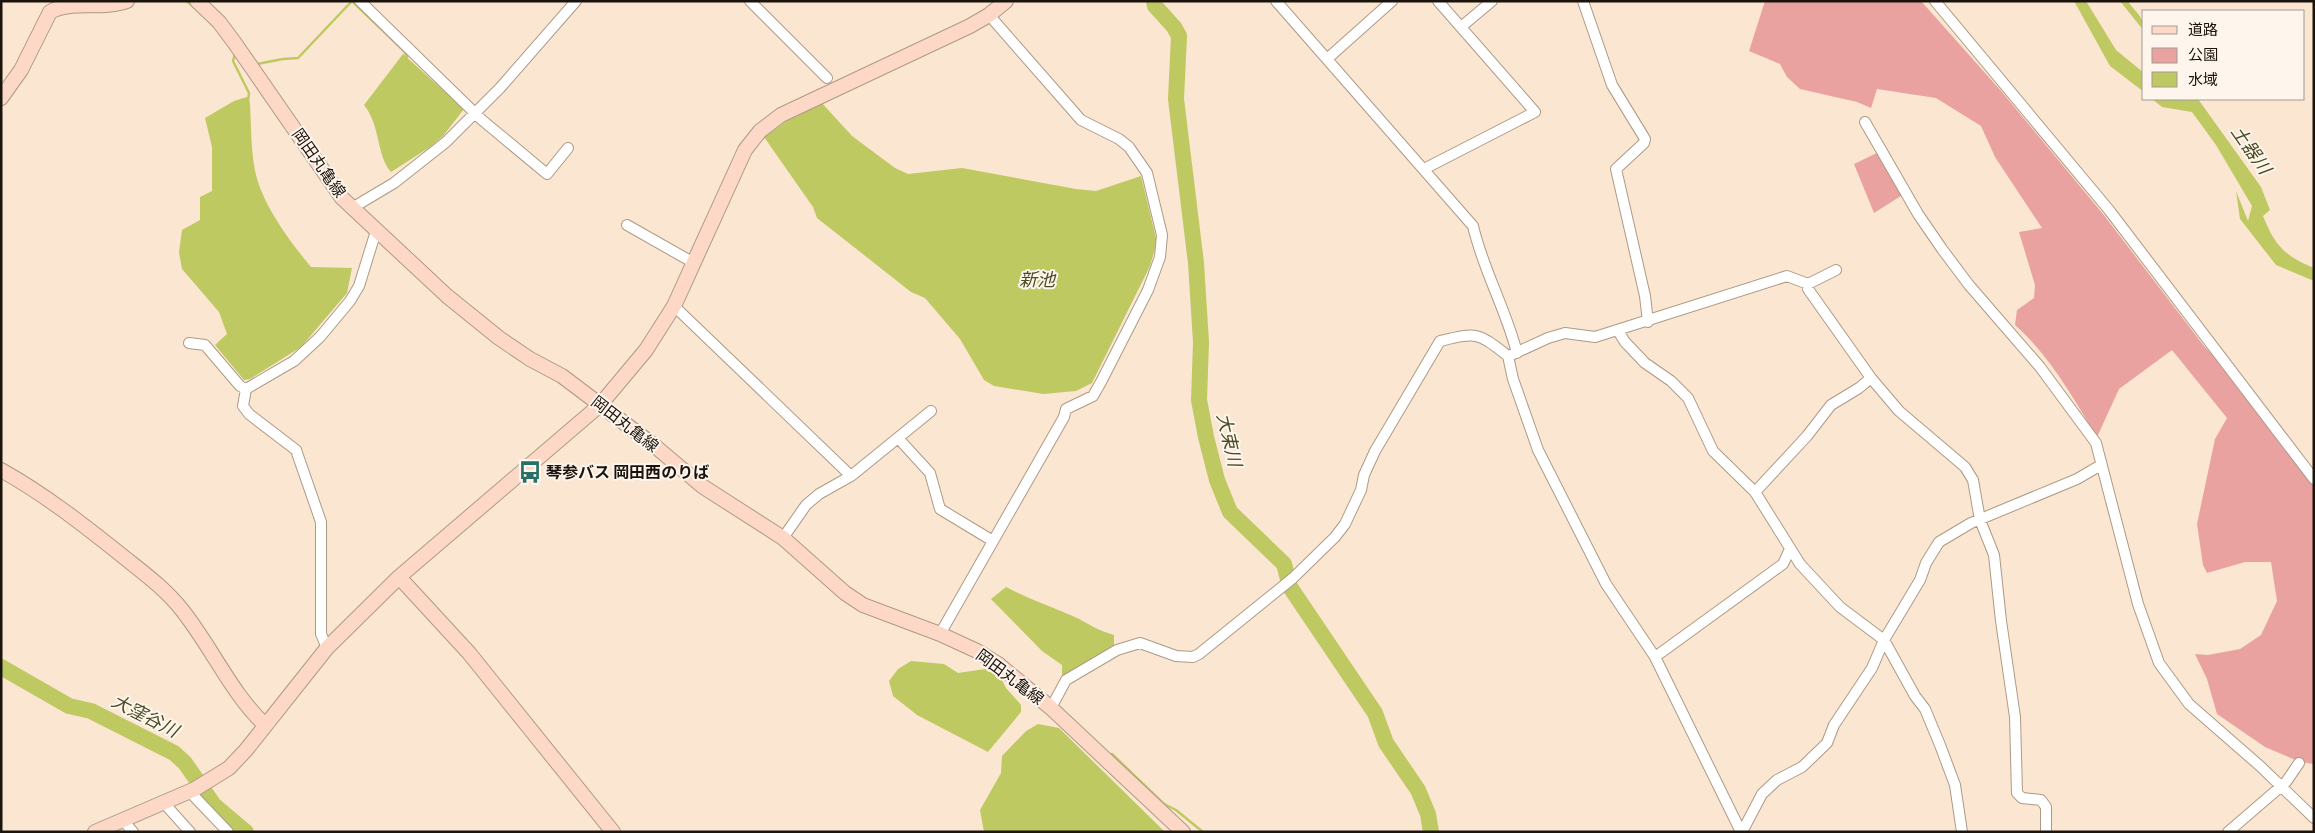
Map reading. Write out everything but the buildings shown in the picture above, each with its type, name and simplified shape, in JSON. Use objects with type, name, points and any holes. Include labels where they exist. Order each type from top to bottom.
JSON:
[{"type":"street","points":[[1,98],[21,70],[50,12],[57,6],[67,3],[105,5],[127,1]]},
{"type":"street","name":"岡田丸亀線","points":[[197,1],[219,22],[342,198],[448,296],[499,338],[530,359],[562,376],[702,486],[783,538],[845,594],[863,605],[940,634],[977,651],[998,664],[1051,708],[1183,832]]},
{"type":"street","points":[[360,1],[475,112],[547,174],[568,148]]},
{"type":"street","points":[[352,208],[394,183],[446,142],[500,88],[576,1]]},
{"type":"street","points":[[750,1],[827,78]]},
{"type":"street","points":[[95,832],[196,788],[238,759],[327,648],[399,577],[600,405],[646,350],[674,306],[735,170],[745,150],[760,131],[787,111],[989,15],[1006,1]]},
{"type":"street","points":[[1276,1],[1473,226],[1482,260],[1509,321],[1513,354],[1513,379],[1538,450],[1606,584],[1655,658],[1742,832]]},
{"type":"street","points":[[1327,59],[1392,1]]},
{"type":"street","points":[[1424,169],[1535,112],[1438,1]]},
{"type":"street","points":[[1461,28],[1492,1]]},
{"type":"street","points":[[1583,1],[1592,21],[1612,85],[1645,139],[1644,143],[1616,169],[1645,296],[1648,322]]},
{"type":"street","points":[[1935,1],[2109,210],[2314,480]]},
{"type":"street","points":[[940,634],[1064,417],[1066,409],[1093,396],[1101,382],[1148,290],[1160,257],[1162,235],[1147,173],[1140,160],[1119,140],[1081,120],[989,15]]},
{"type":"street","points":[[1865,122],[1918,214],[1942,249],[1969,285],[2040,367],[2096,443],[2138,604],[2159,663],[2189,704],[2260,766],[2279,787],[2314,818]]},
{"type":"street","points":[[626,225],[694,263]]},
{"type":"street","points":[[327,648],[320,634],[322,522],[296,450],[249,414],[243,406],[246,389],[294,361],[320,337],[350,301],[359,286],[376,231]]},
{"type":"street","points":[[1513,354],[1548,338],[1565,333],[1595,337],[1648,322],[1787,276],[1808,284],[1836,270]]},
{"type":"street","points":[[1808,284],[1808,289],[1822,310],[1871,378],[1899,411],[1965,467],[1973,480],[1980,520],[1994,555],[2001,621],[2015,717],[2018,792],[2022,798],[2041,800],[2045,805],[2046,832]]},
{"type":"street","points":[[674,306],[851,476]]},
{"type":"street","points":[[1618,331],[1625,342],[1645,363],[1671,381],[1688,398],[1713,451],[1755,492],[1790,549],[1840,608],[1884,640],[1915,696],[1925,709],[1940,745],[1955,785],[1962,832]]},
{"type":"street","points":[[1051,708],[1066,680],[1117,650],[1140,643],[1176,656],[1193,657],[1290,581],[1335,537],[1345,524],[1361,490],[1364,475],[1375,451],[1440,341],[1462,336],[1482,336],[1513,354]]},
{"type":"street","points":[[189,343],[205,345],[240,386],[246,389]]},
{"type":"street","points":[[1755,492],[1807,436],[1831,405],[1859,388],[1871,378]]},
{"type":"street","points":[[783,538],[806,505],[819,494],[851,476],[931,411]]},
{"type":"street","points":[[898,438],[930,473],[940,509],[993,541]]},
{"type":"street","points":[[1742,832],[1762,794],[1777,780],[1802,767],[1827,743],[1834,725],[1872,668],[1884,640],[1920,580],[1926,563],[1939,542],[1980,520],[2077,479],[2101,465]]},
{"type":"street","points":[[1,471],[46,497],[168,594],[192,622],[250,709],[265,724]]},
{"type":"street","points":[[1655,658],[1783,564],[1790,549]]},
{"type":"street","points":[[399,577],[470,653],[613,832]]},
{"type":"street","points":[[2228,832],[2286,782],[2299,764]]},
{"type":"street","points":[[196,788],[228,832]]},
{"type":"street","points":[[163,802],[190,832]]},
{"type":"street","points":[[122,819],[133,832]]},
{"type":"green space","points":[[1765,1],[1921,1],[2002,92],[2103,214],[2204,346],[2226,369],[2314,486],[2314,764],[2300,762],[2265,747],[2217,714],[2207,679],[2195,654],[2208,655],[2240,649],[2261,635],[2277,601],[2271,562],[2245,562],[2207,573],[2203,565],[2197,524],[2215,439],[2227,418],[2172,350],[2119,389],[2097,437],[2050,364],[2028,337],[2015,325],[2017,310],[2034,298],[2035,285],[2019,232],[2042,228],[1995,157],[1981,126],[1936,98],[1877,89],[1871,108],[1857,102],[1800,89],[1787,77],[1780,64],[1749,51]]},
{"type":"green space","points":[[1881,151],[1904,194],[1874,213],[1854,164]]},
{"type":"water","points":[[2074,1],[2086,1],[2116,50],[2142,71],[2142,90],[2110,66]]},
{"type":"water","points":[[2120,1],[2128,1],[2141,18],[2142,28]]},
{"type":"water","points":[[403,54],[464,109],[443,136],[430,147],[391,172],[386,165],[373,122],[364,105]]},
{"type":"water","points":[[247,97],[250,103],[254,165],[257,179],[268,206],[311,267],[352,268],[347,293],[301,347],[250,379],[244,380],[215,345],[227,334],[219,312],[182,269],[179,252],[182,230],[200,220],[200,197],[212,191],[212,147],[205,118],[234,101]]},
{"type":"water","points":[[2153,100],[2199,100],[2261,187],[2270,210],[2263,216],[2272,235],[2288,254],[2314,268],[2314,281],[2276,265],[2240,219],[2236,191],[2248,221],[2252,206],[2216,145],[2192,112],[2162,107]]},
{"type":"water","name":"新池","points":[[821,102],[852,136],[895,168],[908,174],[962,168],[1096,191],[1141,176],[1157,242],[1150,266],[1092,383],[1076,391],[1043,394],[994,386],[984,380],[960,339],[925,298],[911,292],[817,218],[813,207],[764,137],[798,113]]},
{"type":"water","points":[[1006,587],[1114,635],[1114,646],[1090,665],[1062,676],[1062,665],[1042,651],[991,599]]},
{"type":"water","points":[[911,661],[944,664],[958,673],[985,669],[1001,678],[1006,688],[1021,705],[1021,712],[988,752],[917,715],[893,696],[889,681],[898,669]]},
{"type":"water","points":[[1038,724],[1059,728],[1165,832],[984,832],[980,810],[1001,773],[1002,756],[1026,731]]},
{"type":"waterway","points":[[186,1],[193,6]]},
{"type":"waterway","points":[[352,1],[404,51],[407,57]]},
{"type":"waterway","points":[[257,64],[298,58],[352,1]]},
{"type":"waterway","name":"大束川","points":[[1154,1],[1155,6],[1174,27],[1179,36],[1176,99],[1196,263],[1201,342],[1199,400],[1217,480],[1230,512],[1284,564],[1290,587],[1375,713],[1386,743],[1418,790],[1428,814],[1431,832]]},
{"type":"waterway","points":[[235,54],[233,61],[249,93],[248,102]]},
{"type":"waterway","name":"大窪谷川","points":[[1,667],[69,706],[91,711],[174,753],[185,763],[214,805],[246,832]]},
{"type":"waterway","points":[[1112,754],[1164,804],[1176,810],[1203,832]]},
{"type":"place","name":"琴参バス 岡田西のりば","points":[[530,472]]},
{"type":"water label","name":"土器川","points":[[2251,150]]}]
